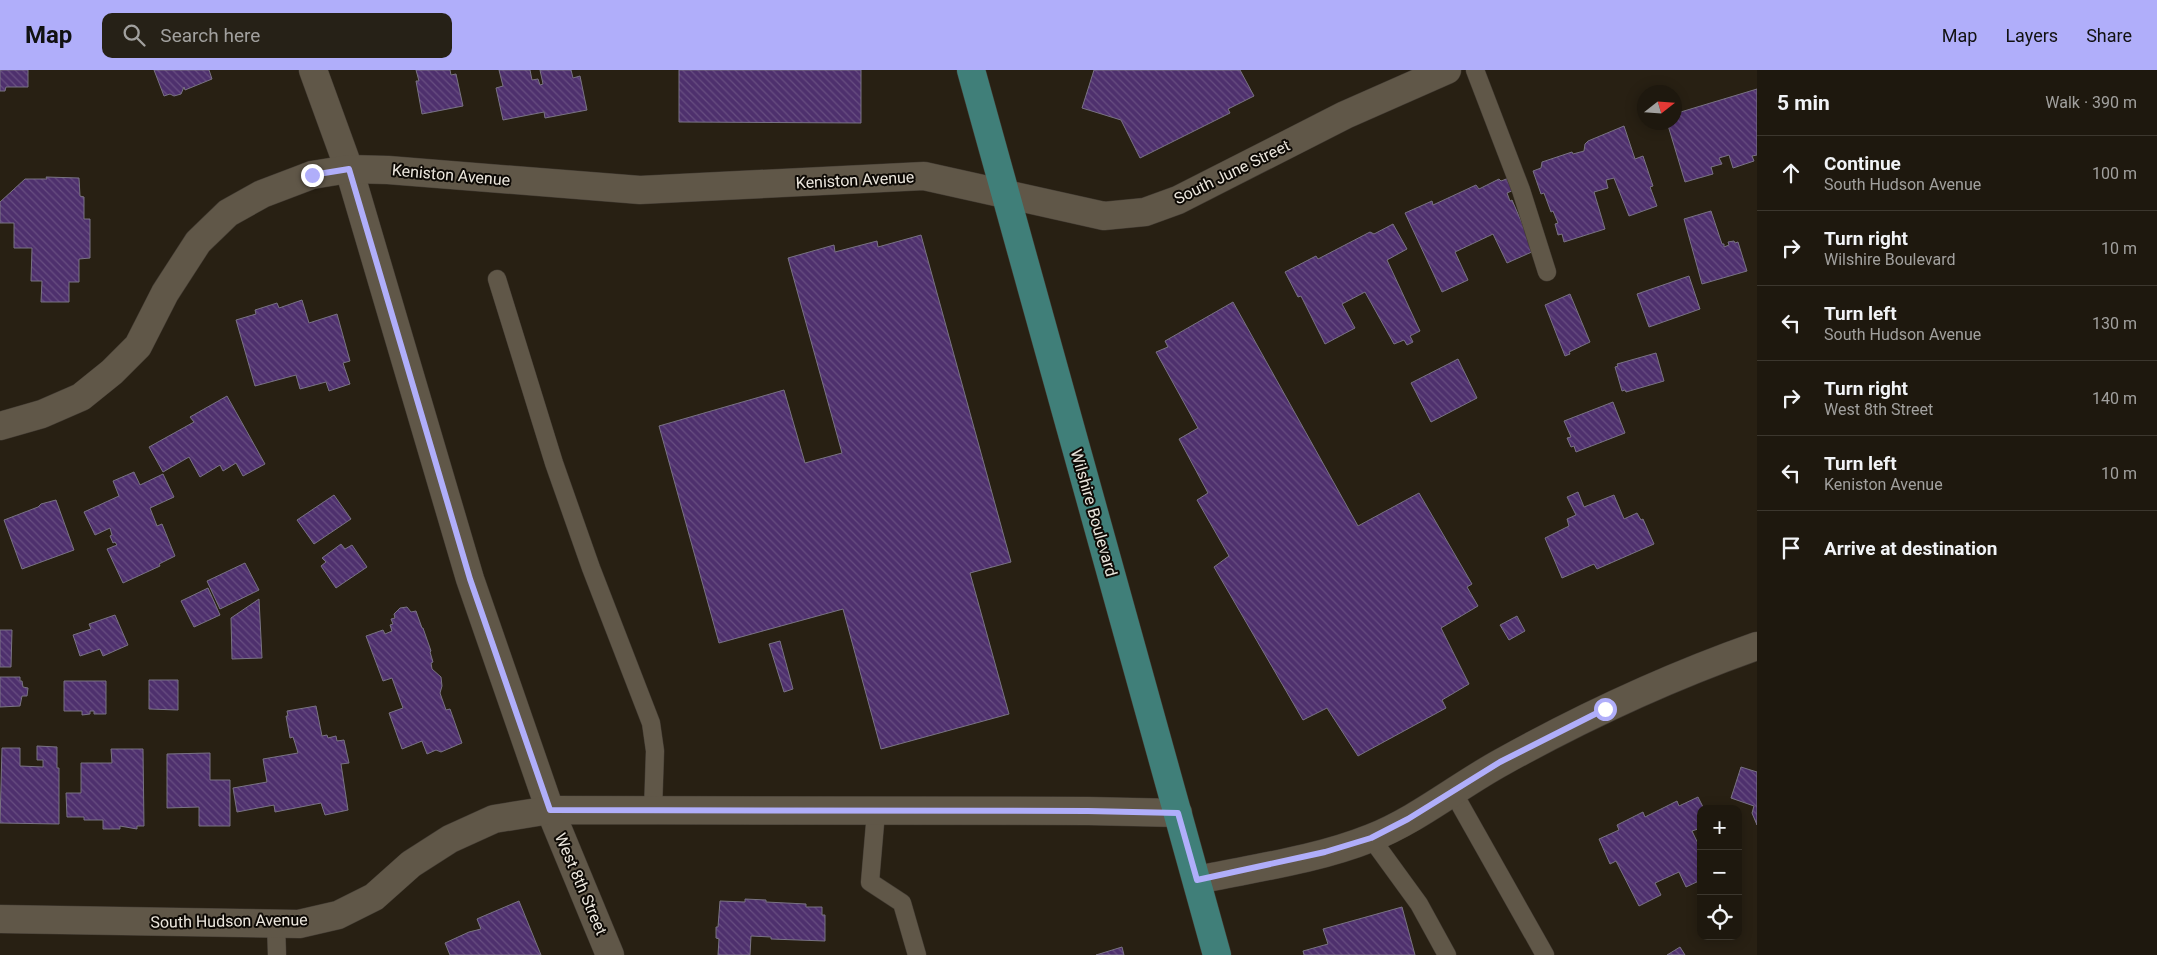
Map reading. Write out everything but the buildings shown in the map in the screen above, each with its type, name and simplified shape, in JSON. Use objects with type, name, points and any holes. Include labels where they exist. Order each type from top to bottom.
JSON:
[{"type":"main road","name":"Wilshire Boulevard","points":[[971,70],[1217,955]]},
{"type":"street","name":"West 8th Street","points":[[314,70],[349,169],[470,579],[550,810],[610,955]]},
{"type":"street","name":"South June Street","points":[[1006,194],[1104,216],[1145,212],[1178,200],[1345,115],[1447,70]]},
{"type":"street","name":"Keniston Avenue","points":[[0,426],[42,414],[81,397],[112,372],[138,346],[165,293],[198,242],[228,213],[262,194],[316,174],[349,169],[388,170],[640,190],[924,176],[1006,194]]},
{"type":"street","points":[[1197,880],[1325,852],[1371,838],[1408,819],[1500,762],[1605,709],[1716,660],[1757,646]]},
{"type":"street","name":"South Hudson Avenue","points":[[0,919],[299,924],[338,915],[374,897],[411,864],[450,839],[494,819],[550,810],[1088,811],[1178,813]]},
{"type":"lane","points":[[1475,70],[1521,190],[1547,272]]},
{"type":"lane","points":[[497,279],[554,463],[590,568],[651,722],[655,751],[653,811]]},
{"type":"lane","points":[[1453,792],[1545,955]]},
{"type":"lane","points":[[876,812],[870,882],[902,903],[917,955]]},
{"type":"lane","points":[[1371,838],[1419,904],[1447,955]]},
{"type":"lane","points":[[276,924],[277,955]]},
{"type":"route","points":[[312,175],[349,169],[470,579],[550,810],[1088,811],[1178,813],[1197,880],[1325,852],[1371,838],[1408,819],[1500,762],[1605,709]]}]
